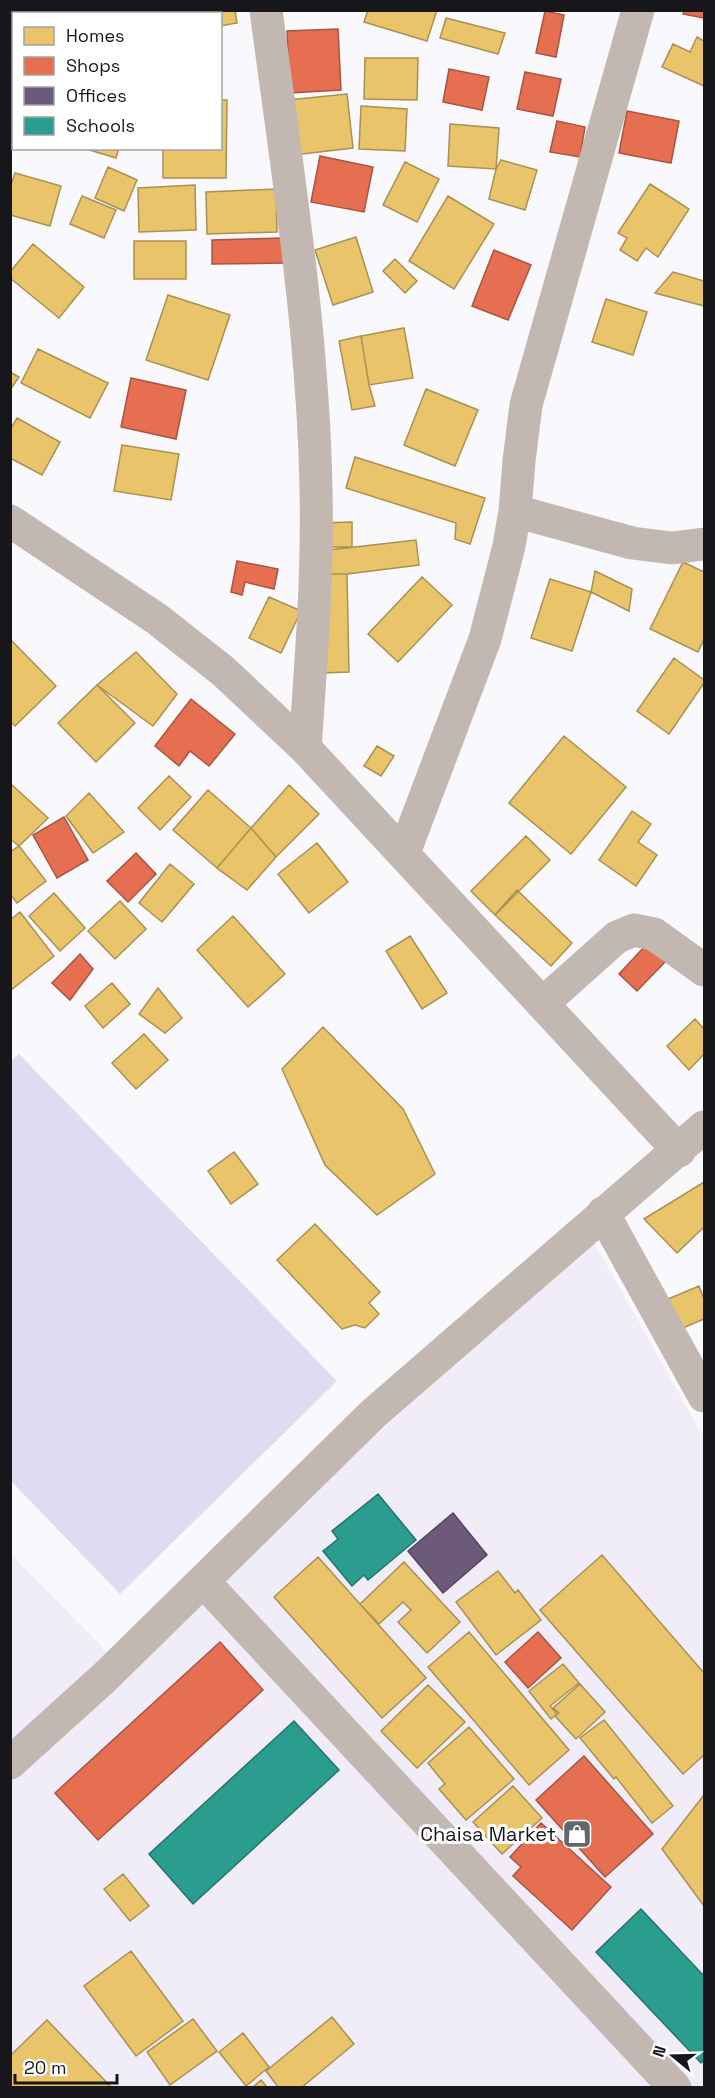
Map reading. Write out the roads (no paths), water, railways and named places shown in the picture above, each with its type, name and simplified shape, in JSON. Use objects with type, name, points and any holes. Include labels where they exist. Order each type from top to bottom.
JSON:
[{"type":"street","points":[[266,10],[290,192],[310,380],[316,490],[314,615],[305,748]]},
{"type":"street","points":[[404,853],[484,639],[509,546],[526,405],[638,10]]},
{"type":"street","points":[[515,511],[632,543],[672,548],[705,544]]},
{"type":"street","points":[[10,521],[157,619],[223,671],[305,748],[679,1151]]},
{"type":"street","points":[[543,1003],[617,937],[634,930],[654,934],[705,970]]},
{"type":"street","points":[[10,1763],[105,1677],[204,1582],[373,1414],[705,1127]]},
{"type":"street","points":[[603,1213],[705,1396]]},
{"type":"street","points":[[204,1582],[675,2088]]},
{"type":"place","name":"Chaisa Market","points":[[577,1834]]}]
